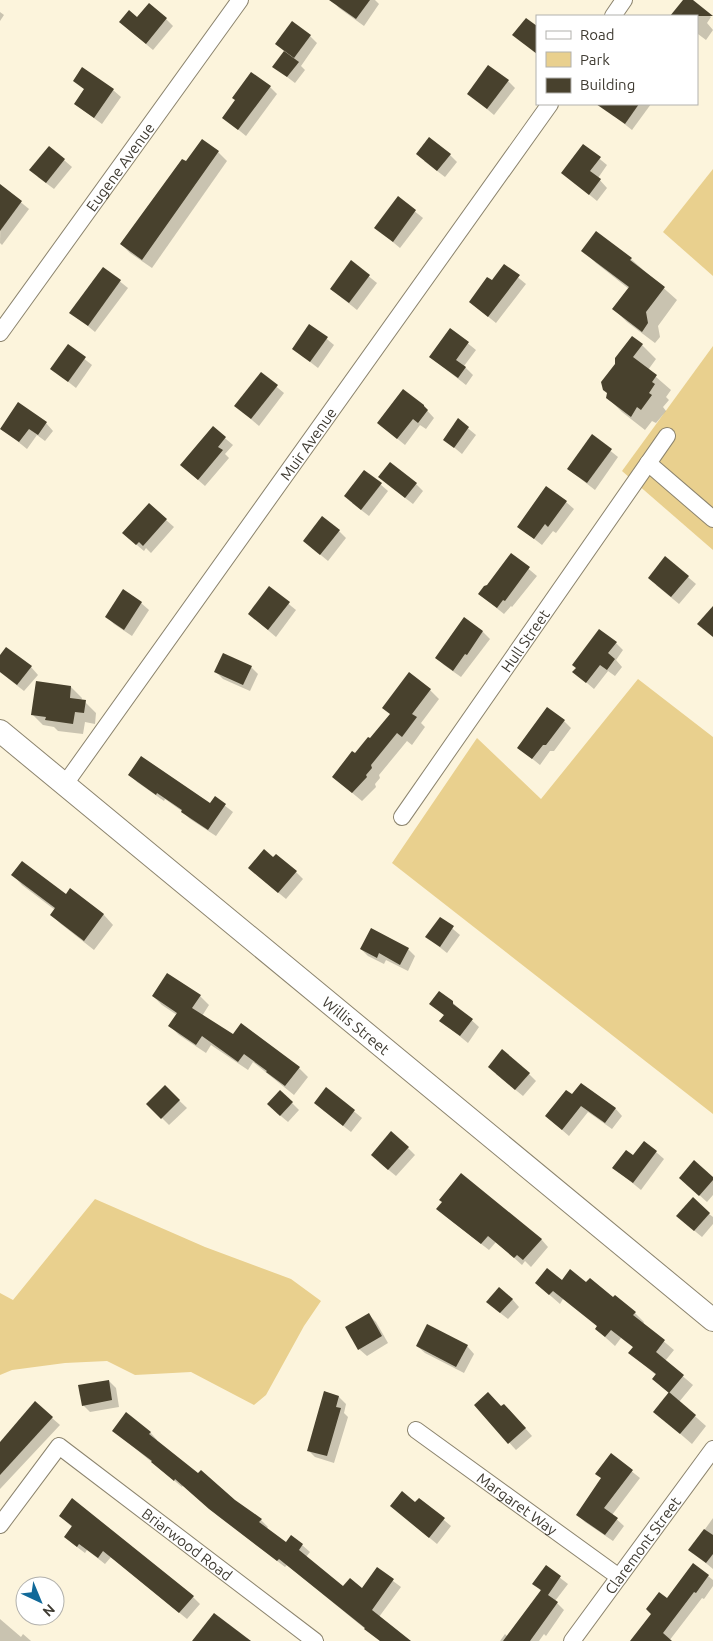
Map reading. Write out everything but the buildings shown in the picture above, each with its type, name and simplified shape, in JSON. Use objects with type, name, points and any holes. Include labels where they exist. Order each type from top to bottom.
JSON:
[{"type":"main road","name":"Willis Street","points":[[0,731],[713,1320]]},
{"type":"street","name":"Eugene Avenue","points":[[0,333],[240,0]]},
{"type":"street","points":[[614,15],[624,0]]},
{"type":"street","name":"Muir Avenue","points":[[65,784],[549,105]]},
{"type":"street","name":"Hull Street","points":[[402,817],[667,436]]},
{"type":"street","points":[[648,464],[713,519]]},
{"type":"street","name":"Margaret Way","points":[[416,1430],[619,1577]]},
{"type":"street","name":"Briarwood Road","points":[[0,1525],[59,1446],[316,1641]]},
{"type":"street","name":"Claremont Street","points":[[572,1641],[713,1449]]},
{"type":"green space","points":[[713,169],[713,276],[663,232]]},
{"type":"green space","points":[[713,346],[713,550],[622,471]]},
{"type":"green space","points":[[638,679],[713,737],[713,1114],[392,863],[477,738],[541,799]]},
{"type":"green space","points":[[95,1199],[205,1247],[291,1279],[321,1301],[304,1326],[266,1395],[254,1405],[191,1372],[135,1375],[107,1361],[65,1363],[12,1370],[0,1375],[0,1293],[13,1300]]}]
